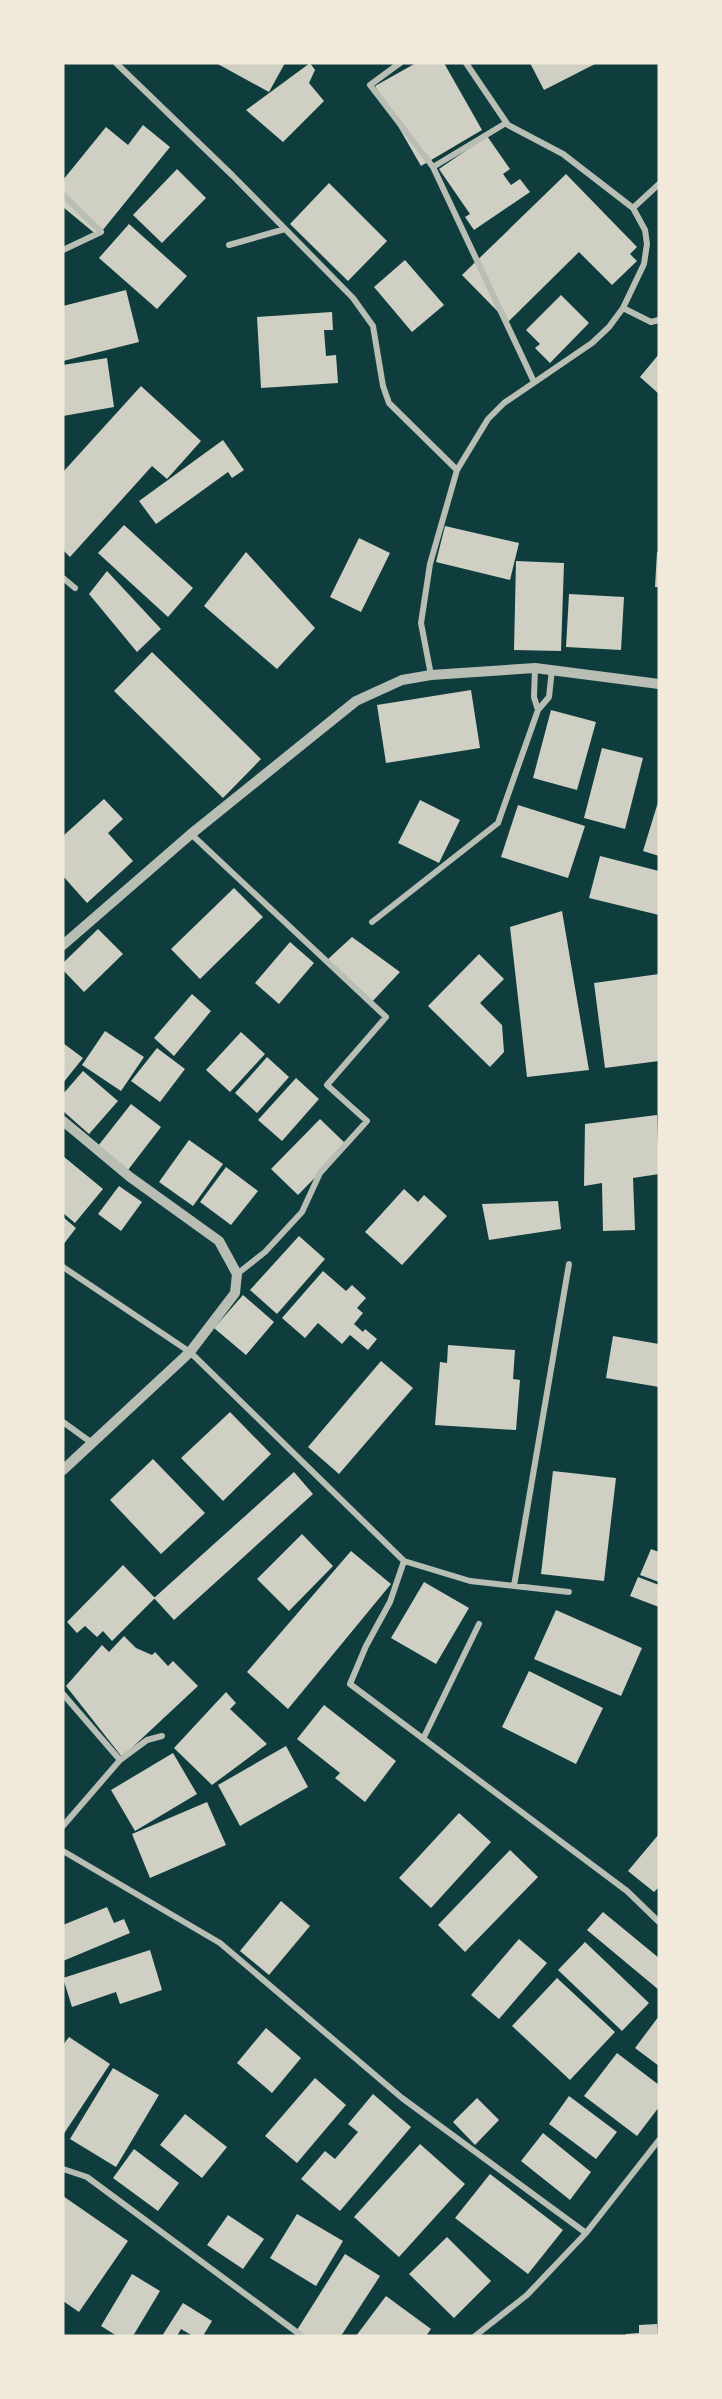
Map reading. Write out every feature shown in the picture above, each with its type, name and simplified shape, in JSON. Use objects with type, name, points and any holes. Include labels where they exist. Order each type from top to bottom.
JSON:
[{"type":"street","points":[[116,63],[233,176],[353,298],[373,326],[383,386],[389,403],[457,470]]},
{"type":"street","points":[[400,63],[370,85],[433,167],[534,382]]},
{"type":"street","points":[[431,675],[421,623],[430,564],[457,470],[488,419],[504,403],[592,343],[609,327],[623,308],[644,264],[647,244],[645,231],[633,208],[563,154],[507,123],[466,63]]},
{"type":"street","points":[[433,167],[507,123]]},
{"type":"street","points":[[633,208],[659,184]]},
{"type":"street","points":[[63,195],[101,232],[63,250]]},
{"type":"street","points":[[229,245],[285,229]]},
{"type":"street","points":[[623,308],[651,322],[659,320]]},
{"type":"street","points":[[63,578],[75,588]]},
{"type":"street","points":[[536,668],[534,697],[538,710]]},
{"type":"street","points":[[63,945],[191,834],[356,701],[402,680],[431,675],[536,668],[659,684]]},
{"type":"street","points":[[372,922],[498,823],[538,710],[549,698],[552,669]]},
{"type":"street","points":[[191,834],[386,1017],[327,1085],[367,1121],[320,1173],[302,1212],[265,1252],[237,1274]]},
{"type":"street","points":[[63,1121],[130,1177],[219,1241],[237,1274],[235,1293],[190,1352],[63,1470]]},
{"type":"street","points":[[514,1586],[569,1264]]},
{"type":"street","points":[[63,1267],[190,1352],[404,1561],[470,1581],[569,1592]]},
{"type":"street","points":[[63,1422],[92,1443]]},
{"type":"street","points":[[404,1561],[390,1602],[366,1646],[350,1684],[627,1891],[659,1922]]},
{"type":"street","points":[[423,1739],[479,1624]]},
{"type":"street","points":[[63,1694],[120,1760]]},
{"type":"street","points":[[63,1826],[120,1760],[147,1740],[162,1736]]},
{"type":"street","points":[[63,1851],[220,1943],[402,2098],[586,2233]]},
{"type":"street","points":[[475,2336],[527,2295],[586,2233],[659,2140]]},
{"type":"street","points":[[63,2169],[87,2177],[302,2336]]},
{"type":"building","points":[[216,63],[285,63],[269,92]]},
{"type":"building","points":[[310,63],[315,70],[309,83],[324,101],[283,142],[246,110]]},
{"type":"building","points":[[416,63],[444,63],[482,130],[421,166],[375,86]]},
{"type":"building","points":[[530,63],[597,63],[544,90]]},
{"type":"building","points":[[143,125],[170,147],[98,236],[63,207],[63,180],[106,127],[128,145]]},
{"type":"building","points":[[487,136],[510,169],[503,174],[511,185],[520,179],[530,192],[474,230],[465,217],[470,214],[439,169]]},
{"type":"building","points":[[177,169],[206,198],[162,243],[133,215]]},
{"type":"building","points":[[566,174],[637,247],[630,254],[637,261],[612,285],[579,252],[508,322],[462,275]]},
{"type":"building","points":[[329,183],[387,241],[348,281],[290,224]]},
{"type":"building","points":[[129,224],[187,276],[157,309],[99,258]]},
{"type":"building","points":[[405,260],[444,305],[412,332],[374,287]]},
{"type":"building","points":[[126,290],[139,342],[63,361],[63,306]]},
{"type":"building","points":[[561,295],[589,323],[550,363],[535,348],[540,344],[526,330]]},
{"type":"building","points":[[332,312],[333,330],[324,330],[326,356],[336,355],[338,383],[261,388],[257,317]]},
{"type":"building","points":[[659,354],[659,394],[640,377]]},
{"type":"building","points":[[107,358],[114,407],[63,416],[63,365]]},
{"type":"building","points":[[141,386],[201,441],[167,479],[152,466],[70,557],[63,550],[63,472]]},
{"type":"building","points":[[223,440],[244,470],[232,478],[228,472],[156,524],[139,501]]},
{"type":"building","points":[[124,525],[193,588],[168,617],[98,553]]},
{"type":"building","points":[[445,526],[519,543],[510,580],[436,562]]},
{"type":"building","points":[[359,538],[390,553],[361,612],[330,597]]},
{"type":"building","points":[[246,552],[315,628],[277,669],[204,606]]},
{"type":"building","points":[[657,552],[659,552],[659,587],[655,587]]},
{"type":"building","points":[[516,561],[564,563],[561,651],[514,650]]},
{"type":"building","points":[[107,571],[161,629],[137,652],[89,594]]},
{"type":"building","points":[[569,594],[624,597],[621,650],[566,647]]},
{"type":"building","points":[[152,652],[261,759],[223,798],[114,691]]},
{"type":"building","points":[[471,690],[480,748],[386,763],[377,705]]},
{"type":"building","points":[[551,710],[596,722],[577,790],[533,778]]},
{"type":"building","points":[[602,748],[643,758],[625,829],[584,818]]},
{"type":"building","points":[[104,799],[123,819],[108,833],[133,861],[87,903],[63,876],[63,836]]},
{"type":"building","points":[[659,799],[659,856],[643,851]]},
{"type":"building","points":[[420,800],[460,820],[439,863],[398,843]]},
{"type":"building","points":[[518,805],[585,826],[568,878],[501,857]]},
{"type":"building","points":[[600,856],[659,871],[659,915],[589,898]]},
{"type":"building","points":[[234,888],[263,917],[200,979],[171,949]]},
{"type":"building","points":[[562,911],[589,1070],[527,1077],[510,927]]},
{"type":"building","points":[[98,929],[123,954],[84,992],[63,970],[63,963]]},
{"type":"building","points":[[352,937],[400,972],[370,1004],[327,960]]},
{"type":"building","points":[[290,942],[314,963],[279,1004],[255,983]]},
{"type":"building","points":[[479,954],[504,979],[480,1003],[502,1025],[504,1052],[490,1067],[428,1006]]},
{"type":"building","points":[[659,974],[659,1061],[605,1068],[594,983]]},
{"type":"building","points":[[192,994],[211,1011],[174,1056],[154,1038]]},
{"type":"building","points":[[105,1031],[144,1057],[121,1091],[82,1065]]},
{"type":"building","points":[[241,1032],[265,1054],[230,1092],[206,1070]]},
{"type":"building","points":[[63,1043],[83,1058],[63,1083]]},
{"type":"building","points":[[157,1048],[185,1069],[160,1102],[131,1081]]},
{"type":"building","points":[[267,1057],[289,1077],[257,1113],[235,1093]]},
{"type":"building","points":[[83,1071],[118,1101],[89,1134],[63,1111],[63,1094]]},
{"type":"building","points":[[296,1078],[319,1099],[282,1141],[258,1120]]},
{"type":"building","points":[[131,1104],[161,1127],[128,1170],[98,1146]]},
{"type":"building","points":[[657,1115],[659,1174],[633,1178],[635,1230],[603,1231],[602,1183],[584,1186],[585,1124]]},
{"type":"building","points":[[320,1119],[347,1145],[298,1195],[271,1169]]},
{"type":"building","points":[[189,1140],[223,1164],[193,1206],[159,1182]]},
{"type":"building","points":[[63,1156],[103,1189],[75,1223],[63,1213]]},
{"type":"building","points":[[226,1167],[258,1191],[231,1225],[200,1202]]},
{"type":"building","points":[[119,1186],[142,1202],[121,1231],[98,1214]]},
{"type":"building","points":[[404,1189],[418,1202],[424,1195],[447,1216],[402,1265],[365,1232]]},
{"type":"building","points":[[558,1201],[561,1229],[489,1240],[482,1204]]},
{"type":"building","points":[[63,1217],[76,1228],[63,1245]]},
{"type":"building","points":[[299,1236],[325,1259],[277,1314],[250,1290]]},
{"type":"building","points":[[323,1271],[346,1291],[352,1285],[366,1298],[357,1308],[363,1313],[354,1324],[363,1332],[365,1329],[377,1339],[368,1350],[350,1335],[342,1344],[318,1323],[305,1338],[282,1318]]},
{"type":"building","points":[[243,1295],[274,1322],[246,1355],[214,1328]]},
{"type":"building","points":[[613,1336],[659,1344],[659,1387],[606,1378]]},
{"type":"building","points":[[448,1345],[515,1350],[513,1379],[520,1380],[516,1430],[435,1425],[440,1362],[447,1363]]},
{"type":"building","points":[[381,1361],[413,1388],[339,1474],[308,1447]]},
{"type":"building","points":[[230,1412],[271,1454],[223,1501],[181,1458]]},
{"type":"building","points":[[153,1459],[205,1513],[161,1554],[110,1500]]},
{"type":"building","points":[[553,1471],[616,1478],[604,1581],[541,1574]]},
{"type":"building","points":[[294,1472],[313,1494],[174,1620],[154,1598]]},
{"type":"building","points":[[302,1534],[333,1566],[289,1611],[257,1579]]},
{"type":"building","points":[[651,1549],[659,1552],[659,1582],[640,1575]]},
{"type":"building","points":[[351,1551],[391,1584],[288,1709],[247,1672]]},
{"type":"building","points":[[123,1565],[155,1598],[112,1641],[103,1631],[97,1637],[85,1626],[77,1633],[67,1622]]},
{"type":"building","points":[[638,1577],[659,1585],[659,1607],[630,1596]]},
{"type":"building","points":[[424,1582],[469,1608],[436,1664],[391,1638]]},
{"type":"building","points":[[556,1610],[642,1648],[621,1696],[534,1659]]},
{"type":"building","points":[[124,1636],[136,1648],[152,1655],[155,1652],[168,1666],[173,1661],[198,1686],[122,1757],[66,1686],[102,1645],[109,1652]]},
{"type":"building","points":[[529,1671],[603,1708],[576,1764],[502,1727]]},
{"type":"building","points":[[226,1692],[236,1703],[230,1709],[267,1744],[212,1785],[174,1748]]},
{"type":"building","points":[[324,1705],[396,1761],[365,1802],[335,1778],[340,1773],[297,1739]]},
{"type":"building","points":[[286,1746],[308,1787],[240,1826],[218,1785]]},
{"type":"building","points":[[173,1753],[197,1794],[135,1831],[111,1790]]},
{"type":"building","points":[[207,1802],[226,1845],[150,1878],[132,1834]]},
{"type":"building","points":[[459,1813],[491,1842],[431,1908],[399,1878]]},
{"type":"building","points":[[659,1834],[659,1887],[654,1892],[628,1871]]},
{"type":"building","points":[[510,1850],[538,1877],[465,1952],[438,1925]]},
{"type":"building","points":[[281,1901],[310,1926],[269,1975],[240,1951]]},
{"type":"building","points":[[107,1907],[114,1923],[124,1919],[130,1933],[63,1961],[63,1925]]},
{"type":"building","points":[[603,1912],[659,1958],[659,1990],[587,1930]]},
{"type":"building","points":[[519,1939],[547,1963],[499,2019],[471,1995]]},
{"type":"building","points":[[585,1942],[649,2003],[622,2031],[558,1970]]},
{"type":"building","points":[[150,1950],[162,1990],[120,2004],[116,1992],[72,2007],[63,1978]]},
{"type":"building","points":[[557,1978],[615,2032],[570,2080],[512,2026]]},
{"type":"building","points":[[659,2016],[659,2066],[635,2048]]},
{"type":"building","points":[[266,2028],[301,2058],[272,2093],[237,2063]]},
{"type":"building","points":[[69,2037],[110,2064],[63,2135],[63,2045]]},
{"type":"building","points":[[617,2053],[659,2085],[659,2107],[637,2136],[584,2096]]},
{"type":"building","points":[[113,2068],[159,2095],[116,2167],[70,2139]]},
{"type":"building","points":[[315,2078],[346,2105],[297,2163],[265,2136]]},
{"type":"building","points":[[373,2094],[411,2127],[340,2211],[301,2179],[325,2151],[335,2159],[358,2132],[348,2124]]},
{"type":"building","points":[[569,2096],[617,2132],[596,2159],[549,2124]]},
{"type":"building","points":[[477,2098],[499,2120],[475,2145],[453,2122]]},
{"type":"building","points":[[185,2114],[227,2147],[202,2178],[160,2145]]},
{"type":"building","points":[[543,2133],[591,2172],[570,2200],[521,2161]]},
{"type":"building","points":[[420,2144],[465,2184],[399,2257],[354,2217]]},
{"type":"building","points":[[134,2149],[179,2183],[158,2211],[113,2178]]},
{"type":"building","points":[[490,2174],[563,2230],[528,2274],[455,2218]]},
{"type":"building","points":[[63,2196],[128,2241],[79,2312],[63,2301]]},
{"type":"building","points":[[297,2214],[343,2241],[316,2286],[270,2258]]},
{"type":"building","points":[[228,2215],[264,2239],[243,2269],[207,2245]]},
{"type":"building","points":[[447,2237],[491,2281],[454,2318],[409,2274]]},
{"type":"building","points":[[345,2254],[380,2276],[341,2336],[306,2336],[297,2330]]},
{"type":"building","points":[[132,2274],[160,2291],[133,2336],[117,2336],[101,2326]]},
{"type":"building","points":[[386,2296],[431,2329],[426,2336],[356,2336]]},
{"type":"building","points":[[183,2303],[212,2321],[203,2336],[193,2336],[181,2329],[177,2336],[162,2336]]},
{"type":"building","points":[[657,2324],[658,2336],[626,2336],[626,2334],[639,2333],[639,2325]]}]
